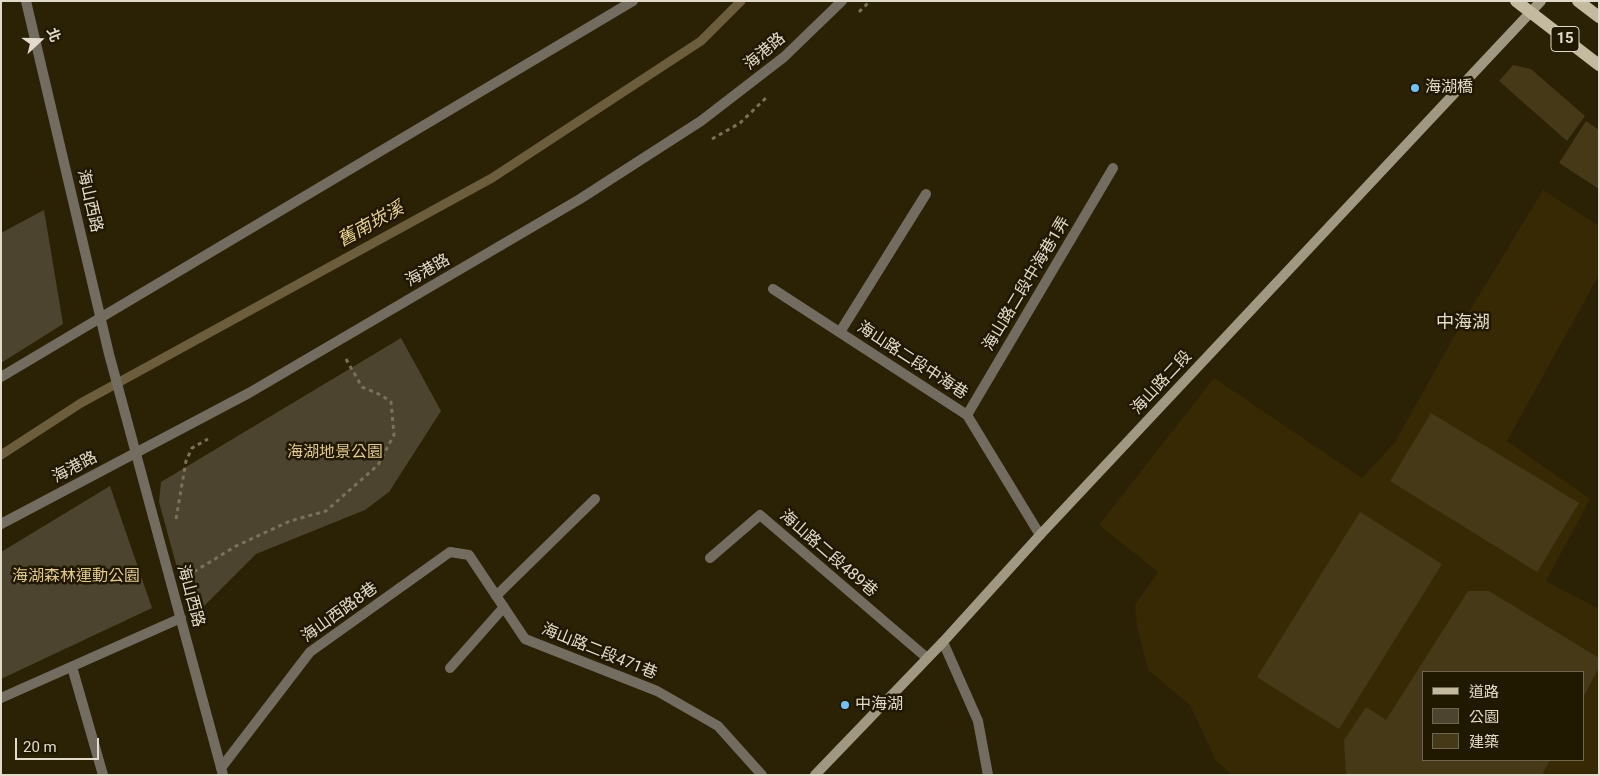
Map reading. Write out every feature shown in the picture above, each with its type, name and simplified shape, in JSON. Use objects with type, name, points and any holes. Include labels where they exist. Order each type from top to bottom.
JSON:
[{"type":"main road","name":"15","points":[[1516,1],[1599,65]]},
{"type":"main road","name":"海山路二段","points":[[815,775],[927,658],[1541,1]]},
{"type":"main road","name":"15","points":[[1578,1],[1599,17]]},
{"type":"street","name":"海山西路","points":[[26,1],[109,354],[222,771]]},
{"type":"street","points":[[1,377],[633,1]]},
{"type":"street","name":"海港路","points":[[1,524],[250,393],[580,200],[701,122],[784,57],[842,1]]},
{"type":"street","name":"海山路二段中海巷1弄","points":[[967,415],[1113,168]]},
{"type":"street","points":[[840,332],[926,194]]},
{"type":"street","name":"海山路二段中海巷","points":[[773,289],[967,415],[1040,535]]},
{"type":"street","points":[[496,596],[595,499]]},
{"type":"street","name":"海山路二段489巷","points":[[710,558],[760,515],[927,658]]},
{"type":"street","name":"海山西路8巷","points":[[222,771],[310,652],[450,552],[469,555],[496,596]]},
{"type":"street","name":"海山路二段471巷","points":[[496,596],[525,639],[657,691],[718,726],[762,775]]},
{"type":"street","points":[[450,668],[504,607]]},
{"type":"street","points":[[1,698],[181,618]]},
{"type":"street","points":[[942,642],[978,721],[988,775]]},
{"type":"street","points":[[72,667],[103,775]]},
{"type":"path","points":[[856,15],[870,1]]},
{"type":"path","points":[[706,143],[740,123],[769,96]]},
{"type":"path","points":[[337,364],[354,354]]},
{"type":"path","points":[[187,576],[236,546],[290,521],[326,511],[378,466],[394,435],[391,402],[381,395],[362,387],[346,359]]},
{"type":"path","points":[[177,524],[175,516],[186,461],[192,448],[209,438]]},
{"type":"path","points":[[181,618],[187,576],[185,568]]},
{"type":"shaded area","points":[[1543,190],[1599,226],[1599,275],[1507,441],[1590,499],[1546,581],[1599,609],[1599,775],[1232,775],[1216,761],[1190,705],[1148,670],[1137,627],[1135,605],[1158,572],[1099,525],[1214,378],[1362,478],[1395,442],[1455,335]]},
{"type":"green space","points":[[44,210],[63,324],[1,363],[1,233]]},
{"type":"green space","name":"海湖地景公園","points":[[401,338],[441,411],[389,492],[365,510],[256,554],[191,619],[159,502],[161,482]]},
{"type":"green space","name":"海湖森林運動公園","points":[[110,486],[152,608],[1,679],[1,552]]},
{"type":"building","points":[[1513,65],[1531,69],[1585,116],[1567,141],[1499,81]]},
{"type":"building","points":[[1586,121],[1599,130],[1599,189],[1559,163]]},
{"type":"building","points":[[1431,413],[1579,503],[1537,572],[1390,481]]},
{"type":"building","points":[[1360,512],[1442,564],[1339,729],[1257,677]]},
{"type":"building","points":[[1468,591],[1489,591],[1599,658],[1599,667],[1585,694],[1585,671],[1422,671],[1422,761],[1549,761],[1542,775],[1346,775],[1344,740],[1366,707],[1386,720]]},
{"type":"waterway","name":"舊南崁溪","points":[[1,455],[81,403],[492,178],[701,41],[741,1]]},
{"type":"place","name":"海湖橋","points":[[1415,88]]},
{"type":"place","name":"中海湖","points":[[845,705]]},
{"type":"district","name":"中海湖","points":[[1463,323]]}]
